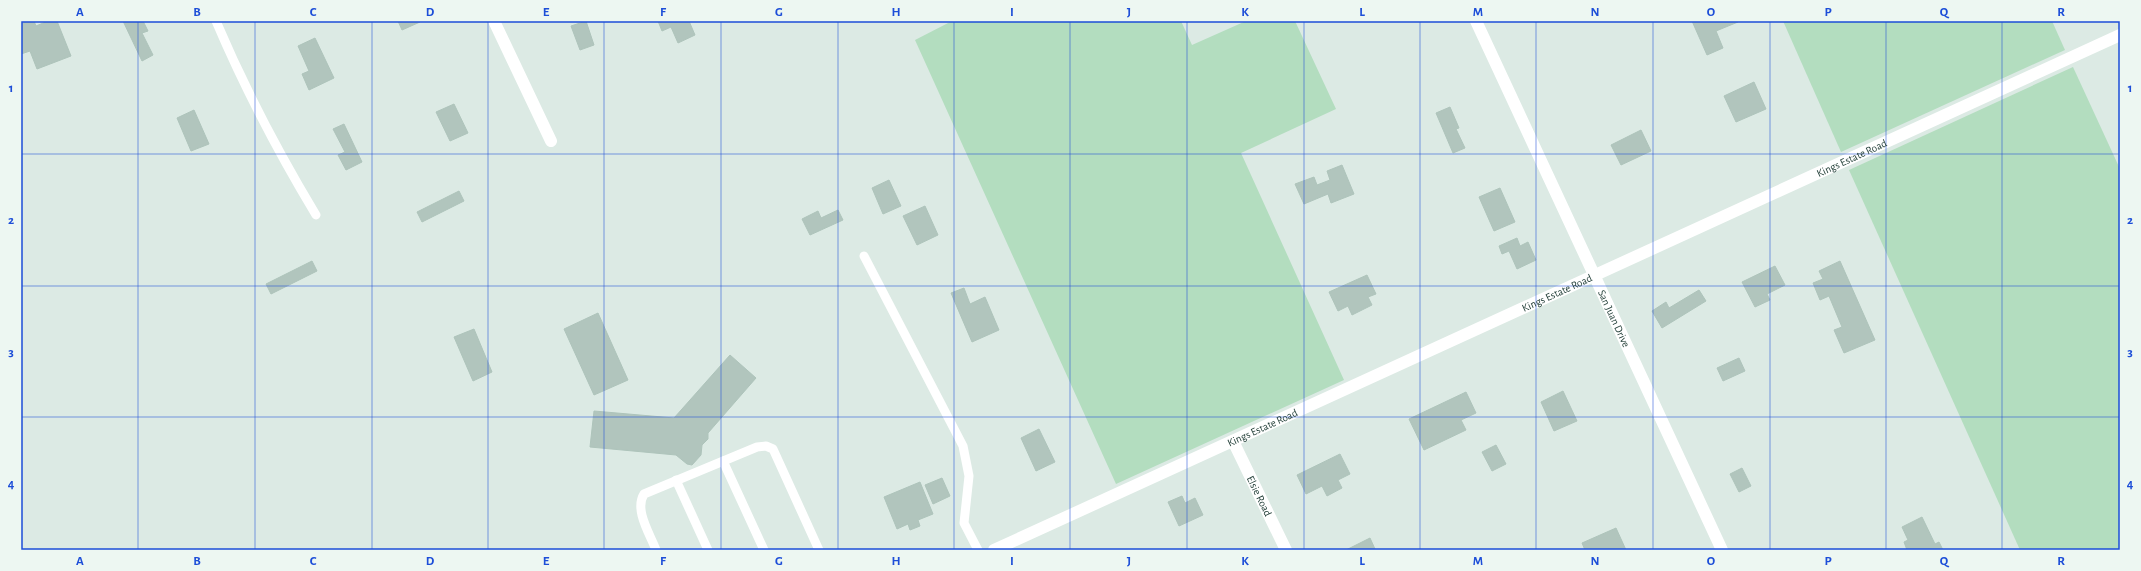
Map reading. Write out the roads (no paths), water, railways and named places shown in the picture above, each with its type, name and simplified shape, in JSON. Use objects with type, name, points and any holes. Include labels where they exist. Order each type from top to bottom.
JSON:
[{"type":"street","points":[[494,21],[551,140]]},
{"type":"street","name":"San Juan Drive","points":[[1476,21],[1596,276],[1722,550]]},
{"type":"street","name":"Kings Estate Road","points":[[996,549],[1596,276],[2120,35]]},
{"type":"street","name":"Elsie Road","points":[[1234,441],[1286,550]]},
{"type":"lane","points":[[216,21],[240,77],[276,147],[316,215]]},
{"type":"lane","points":[[864,256],[963,446],[969,476],[964,523],[978,550]]},
{"type":"lane","points":[[656,550],[640,509],[640,500],[644,494],[757,447],[766,446],[773,449],[819,550]]},
{"type":"lane","points":[[723,461],[764,550]]},
{"type":"lane","points":[[676,480],[708,550]]}]
